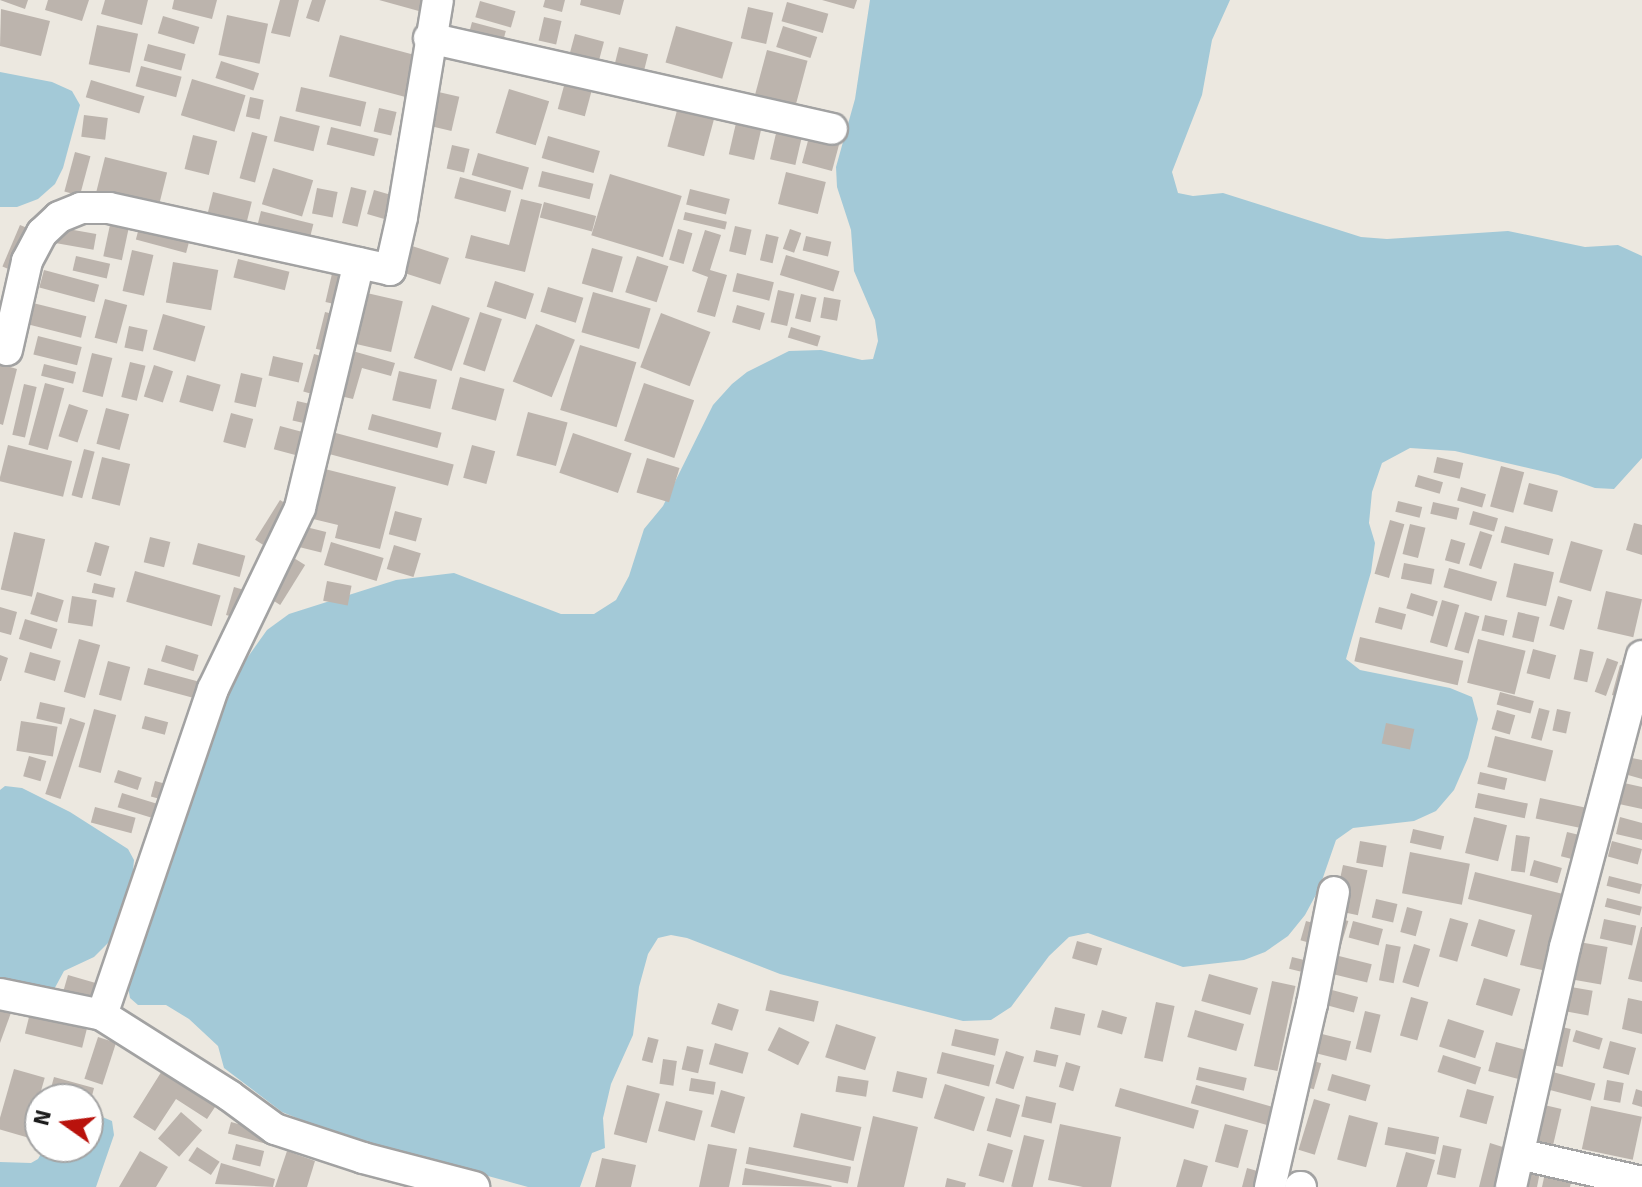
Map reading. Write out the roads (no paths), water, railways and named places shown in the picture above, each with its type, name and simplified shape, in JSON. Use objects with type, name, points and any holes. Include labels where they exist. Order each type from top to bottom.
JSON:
[{"type":"street","points":[[7,350],[27,261],[42,233],[59,217],[81,208],[109,208],[390,270],[402,217],[429,38],[438,0]]},
{"type":"street","points":[[429,38],[832,129]]},
{"type":"street","points":[[102,1015],[213,689],[300,508],[359,263]]},
{"type":"street","points":[[1511,1187],[1565,947],[1642,656]]},
{"type":"street","points":[[1270,1187],[1334,892]]},
{"type":"street","points":[[0,994],[102,1015],[230,1096],[275,1129],[378,1175],[474,1187]]},
{"type":"street","points":[[1519,1154],[1642,1182]]},
{"type":"water","points":[[870,0],[1230,0],[1212,40],[1202,95],[1172,172],[1178,193],[1193,196],[1223,193],[1361,237],[1387,239],[1508,231],[1585,247],[1618,245],[1642,256],[1642,458],[1614,489],[1595,488],[1558,475],[1455,451],[1410,448],[1382,463],[1372,492],[1369,523],[1375,543],[1371,572],[1346,659],[1360,670],[1450,688],[1472,697],[1478,719],[1468,758],[1454,790],[1436,811],[1414,821],[1353,828],[1336,840],[1319,889],[1305,915],[1288,936],[1265,952],[1244,960],[1183,967],[1088,933],[1069,937],[1049,956],[1011,1007],[991,1020],[963,1021],[780,974],[687,938],[671,935],[658,938],[648,954],[639,987],[633,1035],[611,1084],[603,1118],[605,1148],[592,1153],[580,1187],[528,1187],[341,1136],[282,1112],[224,1068],[218,1046],[189,1019],[166,1005],[138,1005],[130,998],[127,981],[230,682],[267,630],[289,614],[396,580],[454,573],[561,614],[594,614],[616,600],[629,576],[644,529],[663,506],[713,405],[732,384],[747,372],[789,351],[821,350],[862,360],[873,359],[878,341],[875,320],[854,271],[851,230],[837,187],[836,167],[855,99]]},
{"type":"water","points":[[0,72],[52,82],[72,91],[80,105],[63,168],[55,184],[38,199],[17,207],[0,207]]},
{"type":"water","points":[[5,786],[22,788],[70,812],[128,849],[134,860],[131,892],[115,936],[94,957],[64,971],[51,995],[0,981],[0,790]]},
{"type":"water","points":[[104,1118],[112,1121],[114,1135],[96,1187],[0,1187],[0,1162],[104,1163]]}]
